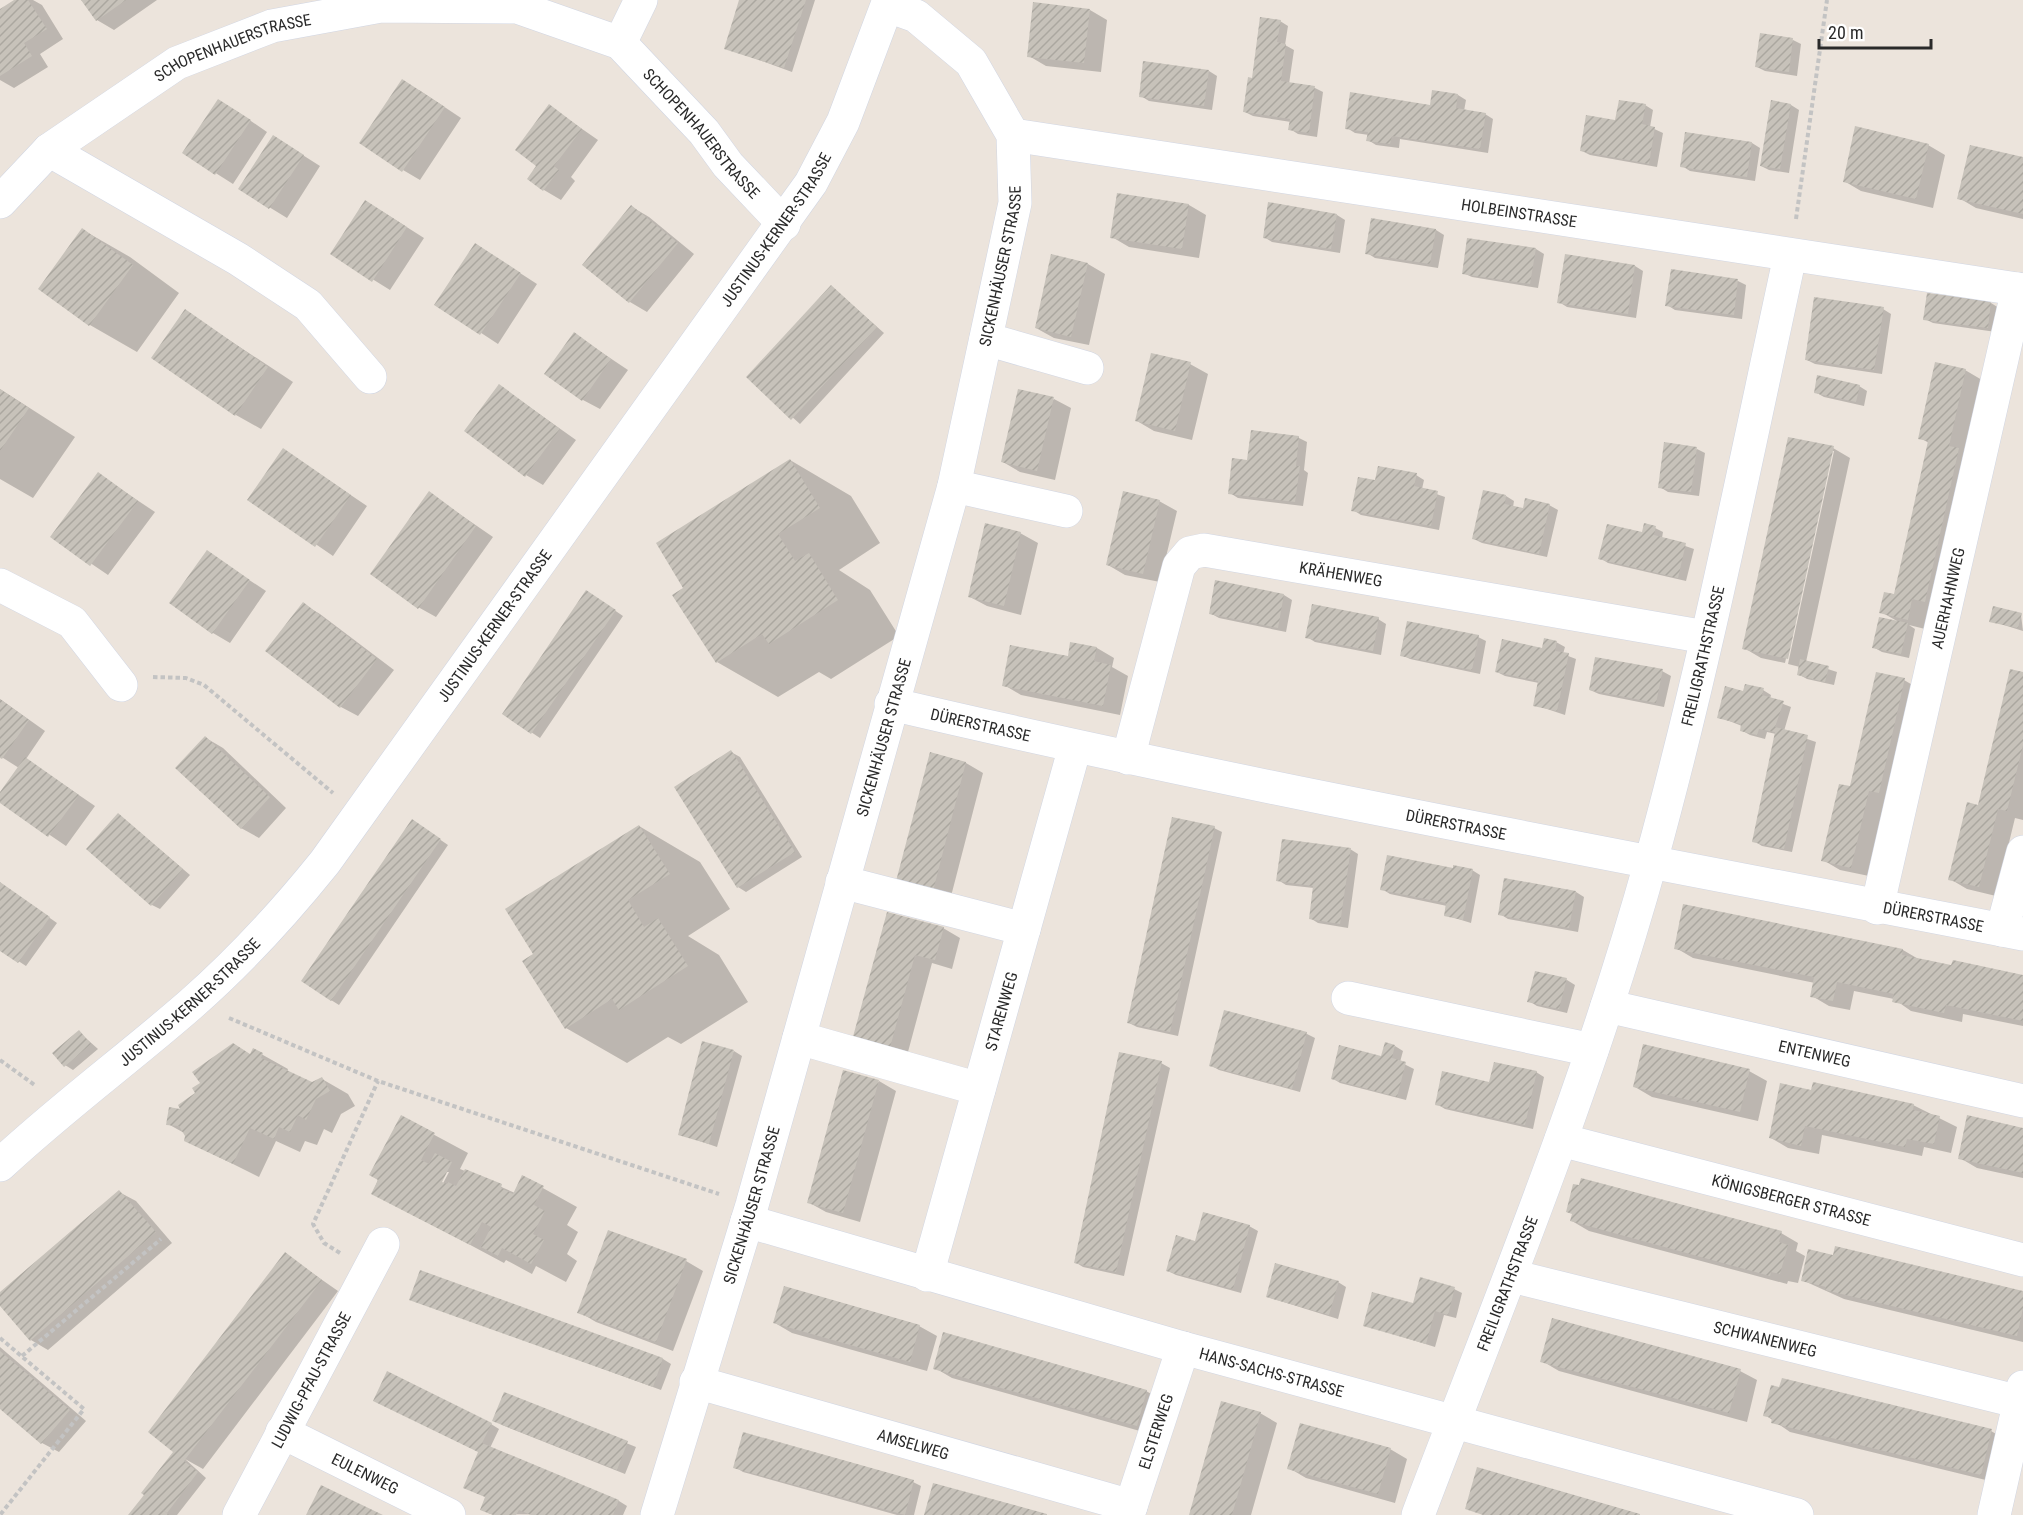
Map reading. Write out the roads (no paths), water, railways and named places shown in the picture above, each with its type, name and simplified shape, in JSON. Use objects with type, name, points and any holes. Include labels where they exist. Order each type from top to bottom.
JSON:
[{"type":"street","points":[[620,43],[641,0]]},
{"type":"street","name":"SICKENHÄUSER STRASSE","points":[[657,1515],[696,1382],[750,1213],[954,486],[1015,203],[1013,135],[971,62],[916,16],[889,3]]},
{"type":"street","name":"JUSTINUS-KERNER-STRASSE","points":[[0,1165],[193,1003],[291,904],[359,815],[784,224],[811,183],[843,122],[889,3]]},
{"type":"street","name":"SCHOPENHAUERSTRASSE","points":[[0,202],[49,150],[177,63],[283,24],[381,6],[517,7],[620,43],[704,132],[728,165],[784,224]]},
{"type":"street","name":"HOLBEINSTRASSE","points":[[1013,135],[1790,256],[2020,289]]},
{"type":"street","points":[[49,150],[238,259],[308,305],[370,377]]},
{"type":"street","name":"FREILIGRATHSTRASSE","points":[[1418,1515],[1512,1276],[1561,1140],[1607,1006],[1651,861],[1706,637],[1790,256]]},
{"type":"street","name":"AUERHAHNWEG","points":[[1877,908],[2020,289]]},
{"type":"street","points":[[986,339],[1087,368]]},
{"type":"street","points":[[954,486],[1066,511]]},
{"type":"street","name":"KRÄHENWEG","points":[[1128,758],[1179,566],[1190,553],[1204,550],[1706,637]]},
{"type":"street","points":[[0,585],[72,622],[121,686]]},
{"type":"street","name":"DÜRERSTRASSE","points":[[891,704],[1128,758],[1877,908],[2012,932]]},
{"type":"street","name":"STARENWEG","points":[[927,1275],[1075,747]]},
{"type":"street","points":[[2012,932],[2023,852]]},
{"type":"street","points":[[842,882],[1024,930]]},
{"type":"street","points":[[1348,998],[1592,1050]]},
{"type":"street","name":"ENTENWEG","points":[[1607,1006],[2023,1101]]},
{"type":"street","points":[[799,1038],[979,1089]]},
{"type":"street","name":"KÖNIGSBERGER STRASSE","points":[[1561,1140],[2023,1260]]},
{"type":"street","name":"HANS-SACHS-STRASSE","points":[[750,1213],[927,1275],[1453,1423],[1797,1515]]},
{"type":"street","name":"LUDWIG-PFAU-STRASSE","points":[[239,1515],[383,1244]]},
{"type":"street","name":"SCHWANENWEG","points":[[1512,1276],[2021,1395]]},
{"type":"street","name":"ELSTERWEG","points":[[1130,1510],[1183,1348]]},
{"type":"street","name":"AMSELWEG","points":[[696,1382],[1130,1510]]},
{"type":"street","points":[[1994,1515],[2021,1395]]},
{"type":"street","name":"EULENWEG","points":[[282,1432],[449,1515]]}]
